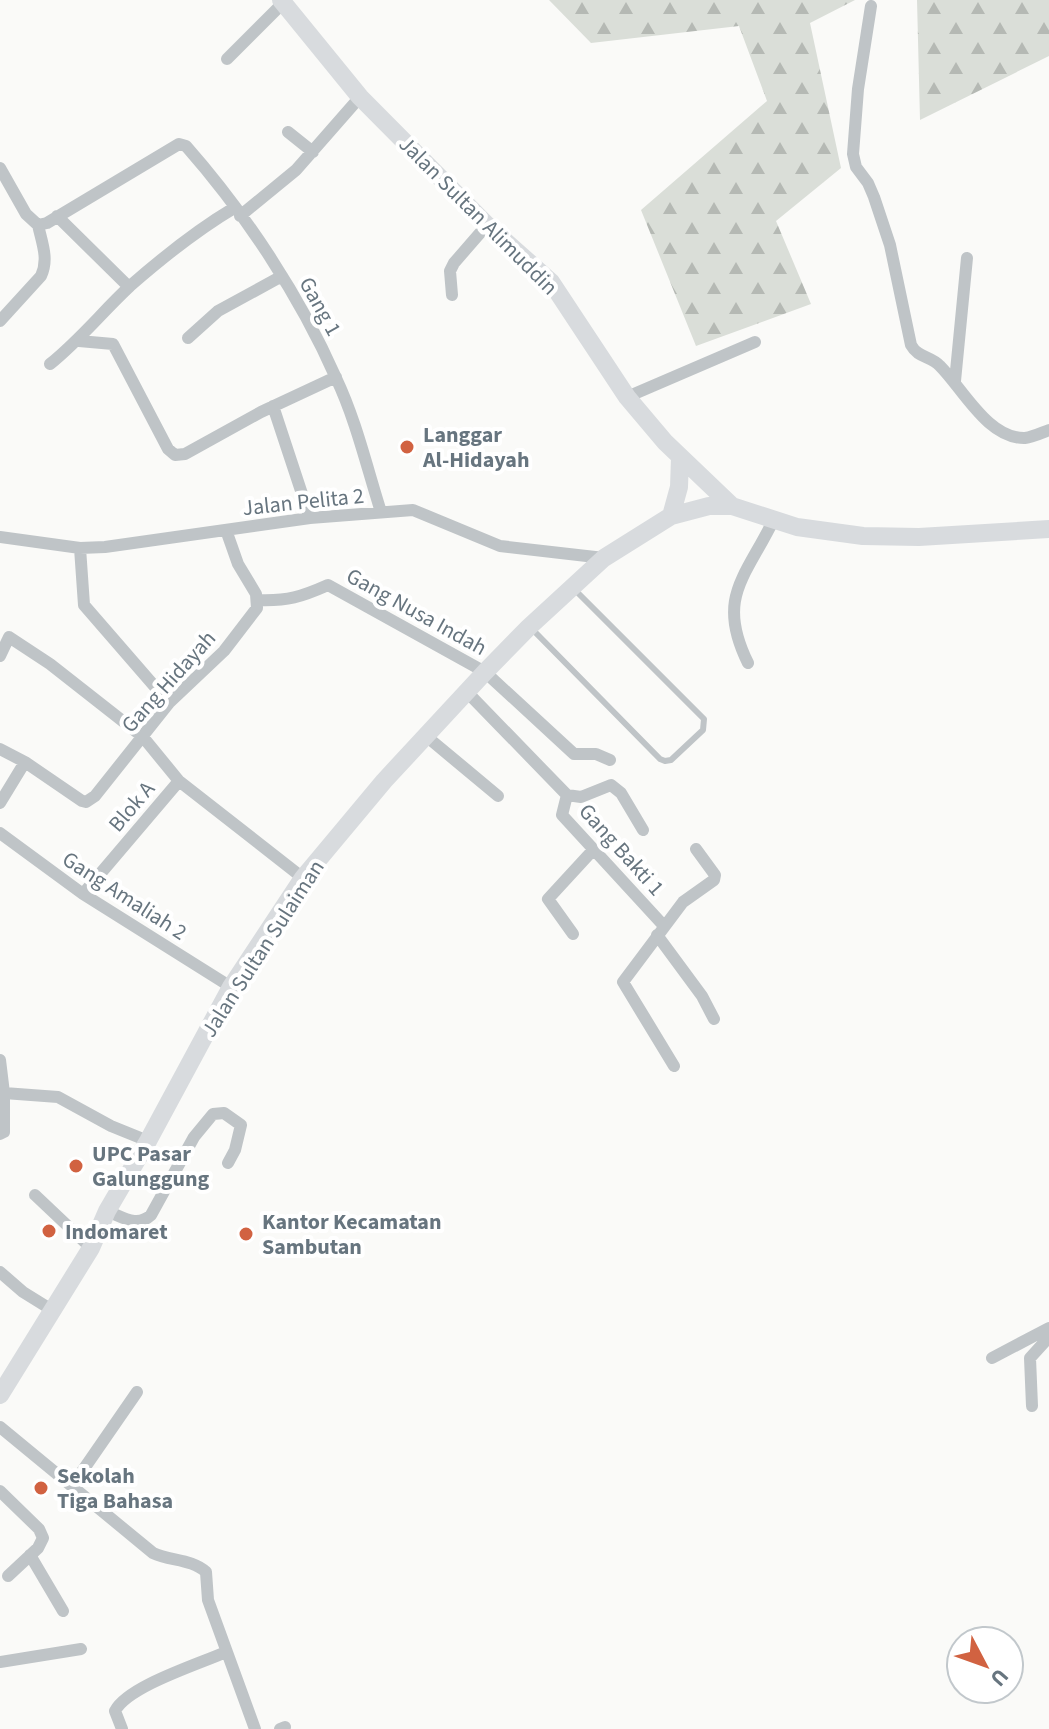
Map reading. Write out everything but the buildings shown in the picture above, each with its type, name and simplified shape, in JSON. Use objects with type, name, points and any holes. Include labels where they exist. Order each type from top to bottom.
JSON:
[{"type":"main road","name":"Jalan Sultan Alimuddin","points":[[282,1],[360,97],[487,225],[551,282],[627,397],[680,458],[732,506]]},
{"type":"main road","points":[[671,516],[679,487],[680,458]]},
{"type":"main road","name":"Jalan Sultan Sulaiman","points":[[0,1395],[91,1248],[107,1211],[231,987],[303,878],[384,781],[485,672],[604,558],[671,516],[709,506],[732,506]]},
{"type":"main road","points":[[732,506],[797,527],[863,536],[919,537],[1049,529]]},
{"type":"street","points":[[227,59],[282,1]]},
{"type":"street","points":[[871,6],[858,89],[853,154],[856,167],[874,197],[890,245],[911,345],[921,356],[934,359],[982,416],[999,431],[1023,438],[1049,430]]},
{"type":"street","points":[[50,364],[79,341],[129,287],[192,236],[279,185],[313,152],[360,97]]},
{"type":"street","points":[[288,132],[313,152]]},
{"type":"street","name":"Gang 1","points":[[57,216],[182,144],[268,252],[282,276],[336,377],[381,512]]},
{"type":"street","points":[[0,168],[26,214],[38,225],[46,257],[41,276],[0,321]]},
{"type":"street","points":[[38,225],[57,216],[129,287]]},
{"type":"street","points":[[452,295],[450,271],[487,225]]},
{"type":"street","points":[[955,381],[967,258]]},
{"type":"street","points":[[188,338],[218,311],[282,276]]},
{"type":"street","points":[[79,341],[113,344],[168,449],[175,455],[185,454],[273,406],[336,377]]},
{"type":"street","points":[[627,397],[755,342]]},
{"type":"street","points":[[273,406],[310,518]]},
{"type":"street","name":"Jalan Pelita 2","points":[[0,537],[80,548],[105,547],[310,518],[413,510],[500,546],[604,558]]},
{"type":"street","points":[[748,663],[736,638],[732,614],[735,594],[773,521]]},
{"type":"street","points":[[226,530],[238,564],[258,600]]},
{"type":"street","points":[[80,548],[84,605],[169,703]]},
{"type":"street","name":"Gang Nusa Indah","points":[[258,600],[300,598],[328,585],[485,672],[574,754],[596,754],[610,760]]},
{"type":"street","name":"Gang Hidayah","points":[[0,749],[86,802],[95,796],[169,703],[224,651],[257,608],[258,600]]},
{"type":"street","points":[[0,656],[9,637],[50,664],[143,737],[179,781],[303,878]]},
{"type":"street","name":"Gang Bakti 1","points":[[467,692],[567,795],[562,815],[660,930],[714,1019]]},
{"type":"street","points":[[426,736],[498,796]]},
{"type":"street","points":[[0,803],[25,762]]},
{"type":"street","name":"Blok A","points":[[83,894],[179,781]]},
{"type":"street","points":[[567,795],[581,797],[611,785],[621,793],[643,830]]},
{"type":"street","name":"Gang Amaliah 2","points":[[0,833],[83,894],[231,987]]},
{"type":"street","points":[[573,934],[548,899],[594,849]]},
{"type":"street","points":[[674,1066],[623,982],[683,902],[716,877],[696,849]]},
{"type":"street","points":[[0,1060],[4,1093],[4,1132],[0,1134]]},
{"type":"street","points":[[4,1093],[58,1097],[111,1126],[148,1141]]},
{"type":"street","points":[[107,1211],[135,1222],[144,1222],[151,1215],[194,1137],[213,1114],[224,1113],[241,1125],[235,1150],[228,1163]]},
{"type":"street","points":[[35,1195],[91,1248]]},
{"type":"street","points":[[0,1272],[23,1292],[52,1310]]},
{"type":"street","points":[[992,1358],[1049,1328]]},
{"type":"street","points":[[1032,1406],[1030,1358],[1049,1337]]},
{"type":"street","points":[[72,1486],[137,1392]]},
{"type":"street","points":[[0,1427],[153,1553],[167,1560],[194,1564],[206,1572],[208,1600],[255,1729]]},
{"type":"street","points":[[0,1491],[42,1532],[41,1543],[8,1576]]},
{"type":"street","points":[[30,1555],[63,1611]]},
{"type":"street","points":[[0,1662],[81,1649]]},
{"type":"street","points":[[122,1729],[115,1711],[126,1698],[144,1687],[226,1652]]},
{"type":"lane","points":[[529,627],[660,759],[671,760],[703,730],[704,719],[571,587]]},
{"type":"green space","points":[[549,0],[855,0],[810,23],[841,168],[776,221],[811,304],[696,346],[641,210],[767,101],[739,26],[591,43]]},
{"type":"green space","points":[[917,0],[1049,0],[1049,56],[920,120]]},
{"type":"place","name":"Langgar Al-Hidayah","points":[[407,447]]},
{"type":"place","name":"UPC Pasar Galunggung","points":[[76,1166]]},
{"type":"place","name":"Indomaret","points":[[49,1231]]},
{"type":"place","name":"Kantor Kecamatan Sambutan","points":[[246,1234]]},
{"type":"place","name":"Sekolah Tiga Bahasa","points":[[41,1488]]}]
